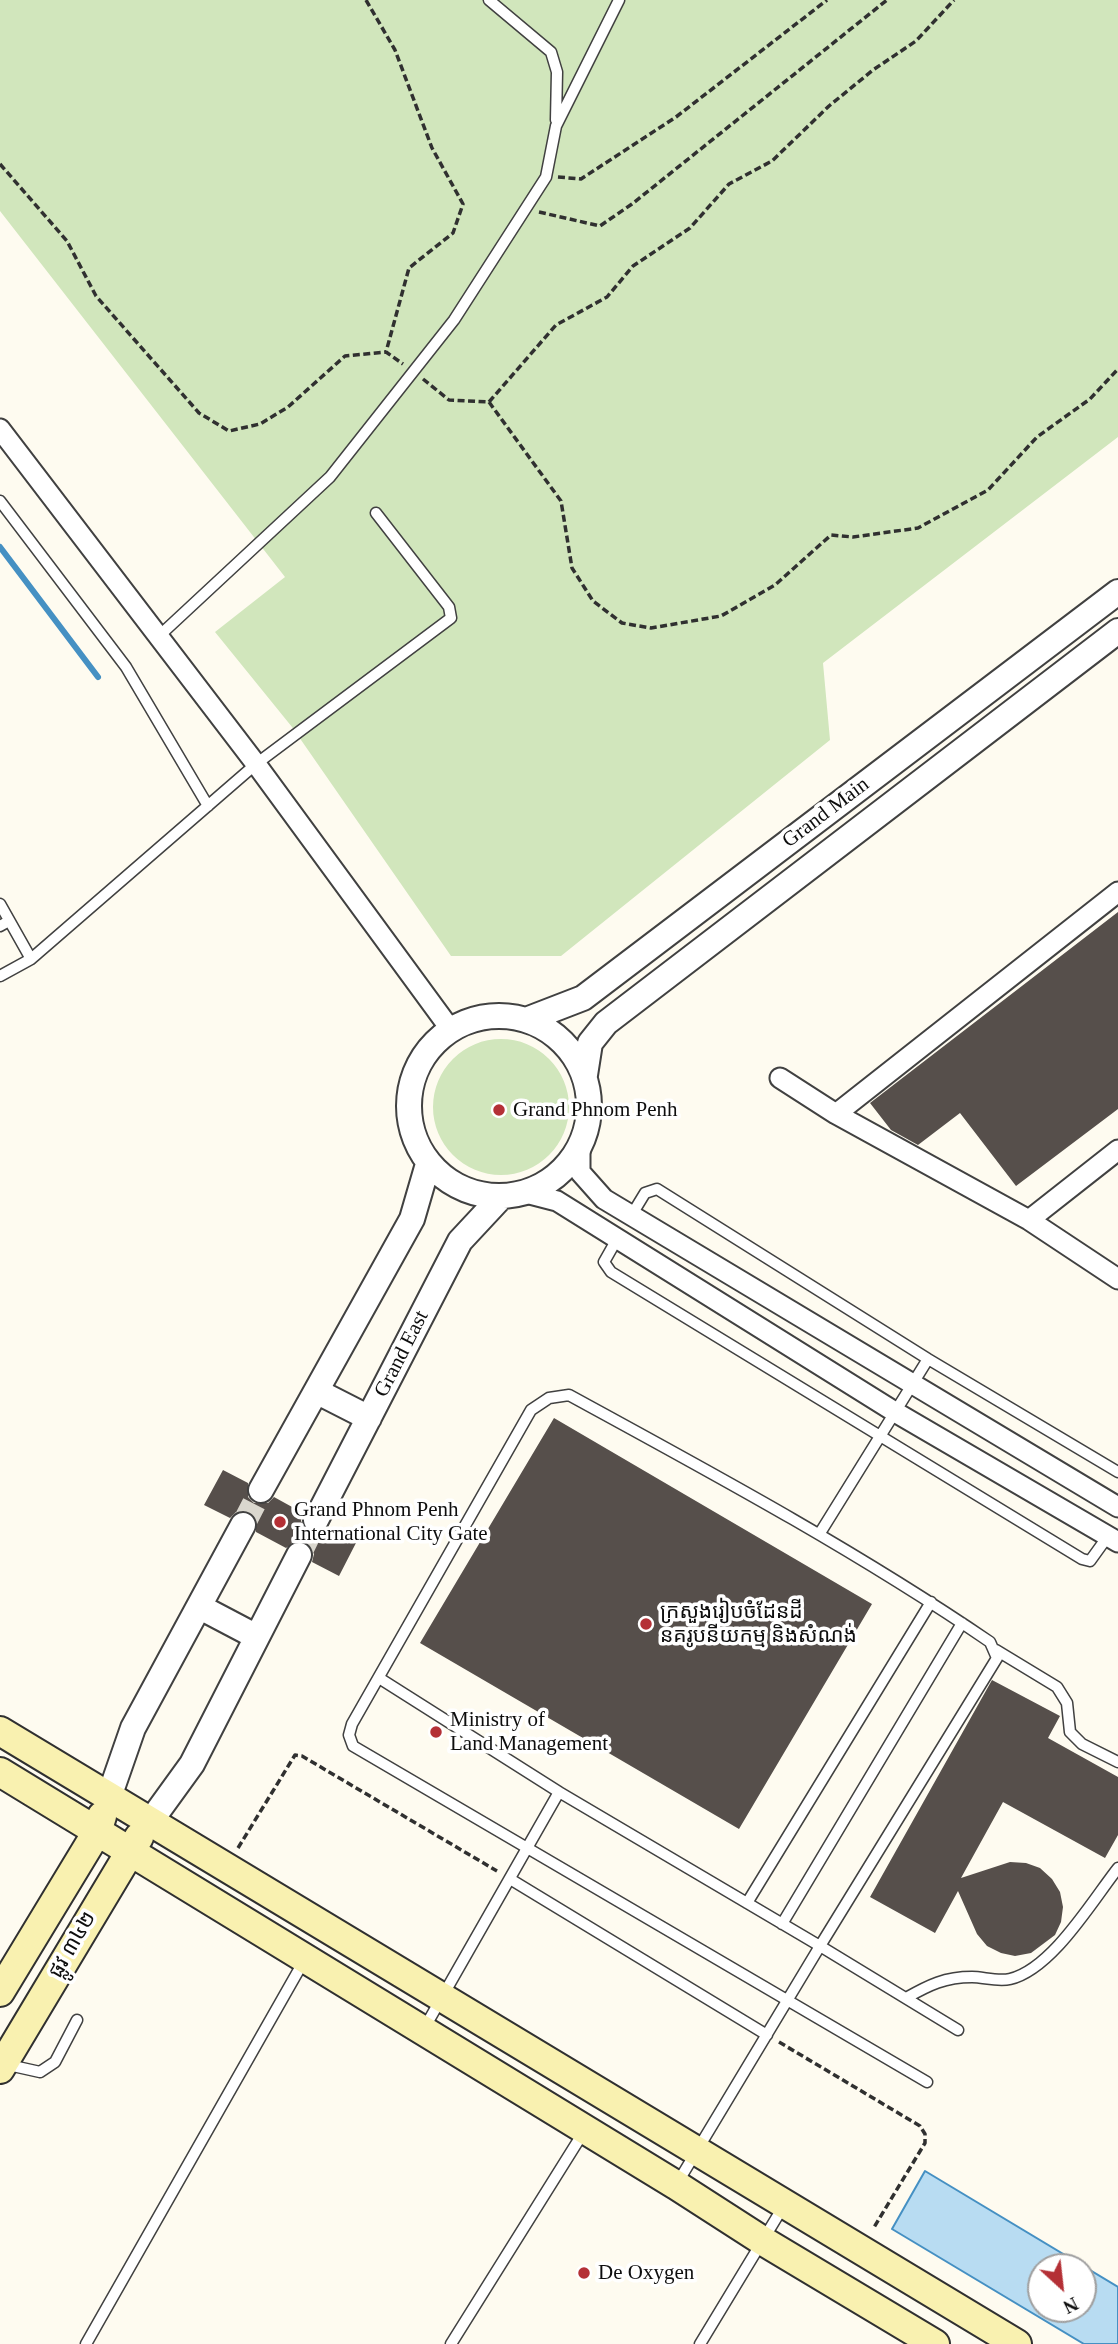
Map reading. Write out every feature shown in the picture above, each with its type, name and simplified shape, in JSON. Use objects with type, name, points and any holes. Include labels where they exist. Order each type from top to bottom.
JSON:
[{"type":"main road","points":[[0,1731],[786,2202],[1017,2344]]},
{"type":"main road","points":[[0,1772],[585,2129],[763,2241],[936,2344]]},
{"type":"main road","name":"ផ្លូវ ៣៤២","points":[[0,1992],[97,1832],[108,1797]]},
{"type":"main road","name":"ផ្លូវ ៣៤២","points":[[2,2067],[129,1851],[150,1822]]},
{"type":"street","points":[[0,429],[256,764],[451,1030]]},
{"type":"street","name":"Grand Main","points":[[526,1020],[583,998],[1118,592]]},
{"type":"street","name":"Grand Main","points":[[585,1075],[590,1043],[606,1023],[1118,631]]},
{"type":"street","points":[[836,1114],[1118,892]]},
{"type":"street","points":[[580,1148],[571,1163],[552,1180],[526,1193],[501,1197],[475,1194],[451,1184],[428,1164],[417,1145],[409,1121],[409,1095],[416,1070],[427,1051],[451,1030],[475,1019],[501,1016],[526,1020],[550,1031],[569,1047],[585,1075],[590,1106],[580,1148],[580,1172],[604,1199],[1118,1507]]},
{"type":"street","points":[[780,1078],[836,1114],[1028,1220],[1118,1279]]},
{"type":"street","points":[[1028,1220],[1118,1150]]},
{"type":"street","points":[[261,1490],[412,1219],[428,1164]]},
{"type":"street","points":[[526,1193],[557,1201],[895,1412],[1115,1533]]},
{"type":"street","name":"Grand East","points":[[316,1520],[460,1241],[501,1197]]},
{"type":"street","points":[[318,1392],[369,1418]]},
{"type":"street","points":[[108,1797],[134,1728],[243,1525]]},
{"type":"street","points":[[150,1822],[192,1764],[299,1555]]},
{"type":"street","points":[[200,1607],[257,1637]]},
{"type":"lane","points":[[158,636],[330,477],[454,320],[546,177],[555,126],[557,72],[551,52],[489,0]]},
{"type":"lane","points":[[555,126],[620,0]]},
{"type":"lane","points":[[0,501],[126,667],[208,806]]},
{"type":"lane","points":[[0,976],[31,958],[256,764],[452,618],[449,607],[376,513]]},
{"type":"lane","points":[[0,904],[5,923],[31,958]]},
{"type":"lane","points":[[631,1216],[645,1193],[657,1189],[928,1359],[1118,1472]]},
{"type":"lane","points":[[617,1239],[604,1262],[611,1272],[1083,1559],[1090,1561],[1096,1557],[1115,1533]]},
{"type":"lane","points":[[820,1533],[928,1359]]},
{"type":"lane","points":[[927,2082],[526,1850],[353,1746],[349,1735],[352,1724],[531,1410],[549,1398],[569,1395],[820,1533],[931,1602],[990,1642],[996,1650],[1057,1687],[1067,1703],[1070,1732],[1082,1744],[1118,1762]]},
{"type":"lane","points":[[747,1903],[931,1602]]},
{"type":"lane","points":[[782,1924],[962,1623]]},
{"type":"lane","points":[[676,2185],[997,1658],[996,1650]]},
{"type":"lane","points":[[379,1678],[559,1792],[958,2030]]},
{"type":"lane","points":[[423,2031],[559,1792]]},
{"type":"lane","points":[[906,1998],[939,1980],[969,1977],[1008,1979],[1031,1969],[1051,1952],[1118,1868]]},
{"type":"lane","points":[[510,1879],[767,2035]]},
{"type":"lane","points":[[86,2344],[305,1959]]},
{"type":"lane","points":[[2,2067],[40,2072],[55,2062],[78,2020]]},
{"type":"lane","points":[[450,2344],[585,2129]]},
{"type":"lane","points":[[700,2344],[786,2202]]},
{"type":"path","points":[[366,0],[395,50],[432,148],[463,204],[453,233],[409,268],[386,352]]},
{"type":"path","points":[[546,177],[581,179],[676,117],[827,0]]},
{"type":"path","points":[[526,209],[600,226],[632,204],[887,0]]},
{"type":"path","points":[[489,402],[556,325],[607,297],[633,266],[690,228],[729,184],[772,161],[829,106],[873,70],[916,41],[954,0]]},
{"type":"path","points":[[0,164],[67,241],[96,296],[199,414],[229,431],[260,424],[288,407],[345,356],[386,352],[449,400],[489,402]]},
{"type":"path","points":[[489,402],[561,501],[572,568],[593,601],[622,623],[651,628],[720,617],[775,585],[831,535],[853,537],[918,528],[988,490],[1037,437],[1090,399],[1118,369]]},
{"type":"path","points":[[227,1867],[295,1755],[302,1756],[510,1879]]},
{"type":"path","points":[[767,2035],[920,2126],[925,2134],[925,2143],[861,2249]]},
{"type":"green space","points":[[0,0],[1118,0],[1118,437],[823,663],[830,740],[561,956],[451,956],[292,727],[215,632],[285,577],[0,211]]},
{"type":"green space","points":[[501,1039],[527,1045],[549,1059],[563,1081],[569,1107],[563,1133],[549,1155],[527,1169],[501,1175],[475,1169],[453,1155],[439,1133],[433,1107],[439,1081],[453,1059],[475,1045]]},
{"type":"water","points":[[925,2171],[1061,2253],[1027,2253],[1027,2310],[892,2229]]},
{"type":"water","points":[[1097,2274],[1118,2287],[1118,2344],[1084,2344],[1049,2323],[1097,2323]]},
{"type":"building","points":[[1118,912],[1118,1109],[1016,1186],[960,1113],[918,1145],[891,1130],[870,1103]]},
{"type":"building","name":"ក្រសួងរៀបចំដែនដី នគរូបនីយកម្ម និងសំណង់","points":[[554,1418],[872,1604],[739,1829],[420,1643]]},
{"type":"building","name":"Grand Phnom Penh International City Gate","points":[[223,1470],[248,1483],[248,1497],[254,1503],[268,1503],[274,1497],[303,1513],[301,1521],[309,1533],[317,1535],[329,1527],[357,1541],[339,1576],[312,1562],[314,1554],[306,1542],[298,1540],[286,1548],[256,1532],[256,1518],[249,1512],[236,1512],[230,1518],[204,1505]]},
{"type":"building","points":[[992,1680],[1060,1716],[1048,1738],[1118,1777],[1118,1835],[1105,1858],[1003,1802],[961,1878],[1010,1862],[1026,1863],[1040,1868],[1052,1879],[1060,1892],[1063,1907],[1061,1922],[1055,1935],[1031,1953],[1015,1956],[987,1946],[977,1934],[958,1891],[935,1933],[870,1897]]},
{"type":"waterway","points":[[0,547],[98,677]]},
{"type":"tunnel","points":[[243,1525],[261,1490]]},
{"type":"tunnel","points":[[299,1555],[316,1520]]},
{"type":"place","name":"Grand Phnom Penh","points":[[499,1110]]},
{"type":"place","name":"Grand Phnom Penh International City Gate","points":[[280,1522]]},
{"type":"place","name":"ក្រសួងរៀបចំដែនដី នគរូបនីយកម្ម និងសំណង់","points":[[646,1624]]},
{"type":"place","name":"Ministry of Land Management","points":[[436,1732]]},
{"type":"place","name":"De Oxygen","points":[[584,2273]]}]
